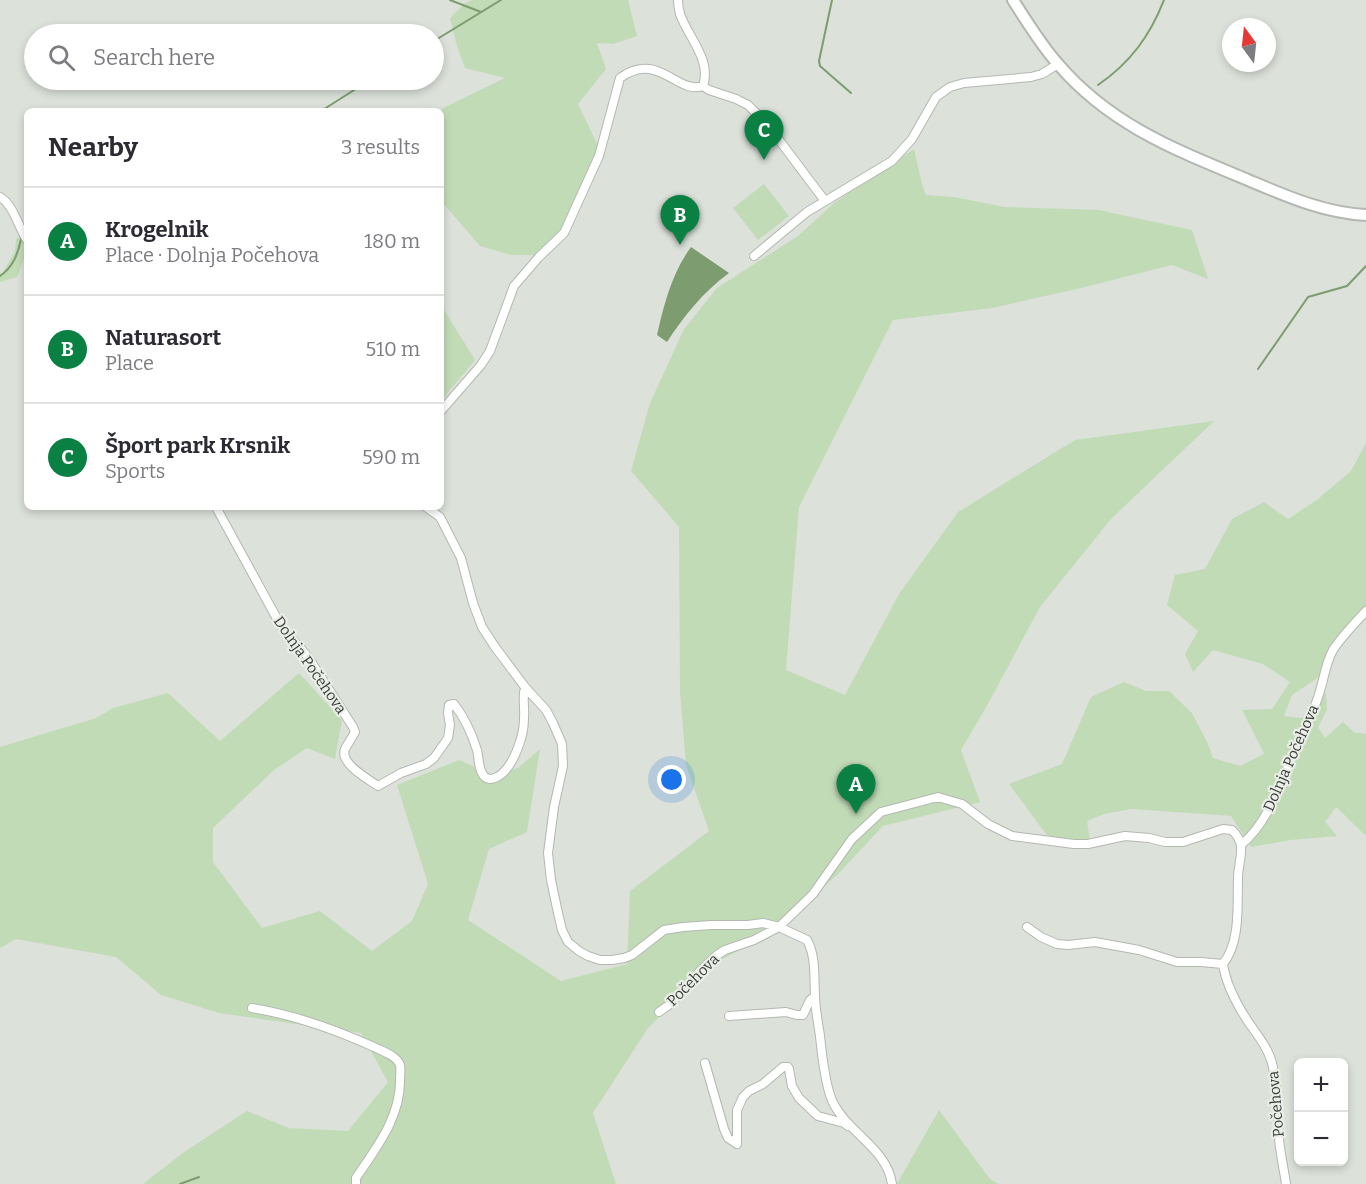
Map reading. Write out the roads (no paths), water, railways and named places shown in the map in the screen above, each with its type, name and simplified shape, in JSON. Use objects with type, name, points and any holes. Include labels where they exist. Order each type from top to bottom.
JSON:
[{"type":"main road","points":[[1013,0],[1041,43],[1078,86],[1125,123],[1155,140],[1307,204],[1339,212],[1366,215]]},
{"type":"street","points":[[678,0],[680,13],[703,63],[705,74],[703,86]]},
{"type":"street","points":[[754,256],[807,212],[892,161],[912,139],[936,97],[951,87],[964,83],[1031,77],[1042,74],[1058,64]]},
{"type":"street","points":[[444,408],[482,365],[490,351],[514,286],[564,233],[598,156],[620,78],[629,71],[644,68],[660,72],[696,88],[703,86],[748,105],[767,124],[825,201]]},
{"type":"street","points":[[0,197],[10,207],[24,234]]},
{"type":"street","name":"Dolnja Počehova","points":[[218,510],[281,626],[308,657],[353,728],[355,732],[344,750],[347,762],[378,786],[434,758],[448,738],[450,725],[448,705],[454,704],[460,711],[476,749],[481,772],[484,777],[495,779],[509,766],[522,734],[524,719],[522,699],[525,687]]},
{"type":"street","points":[[430,510],[440,517],[461,558],[482,627],[525,687],[550,716],[562,744],[563,766],[554,807],[548,853],[550,880],[562,930],[568,942],[588,956],[600,960],[612,960],[632,955],[664,930],[683,927],[748,925],[763,922],[807,940],[813,965],[824,1069],[829,1094],[834,1108],[878,1154],[890,1172],[892,1184]]},
{"type":"street","name":"Dolnja Počehova","points":[[1241,845],[1258,827],[1280,786],[1319,694],[1323,675],[1333,651],[1366,611]]},
{"type":"street","points":[[779,927],[813,894],[852,839],[882,812],[938,797],[962,804],[988,824],[1012,836],[1074,844],[1088,844],[1125,836],[1165,842],[1183,842],[1223,829],[1232,830],[1238,836],[1241,845],[1235,934],[1227,959],[1223,964],[1177,962],[1139,950],[1095,942],[1057,944],[1027,927]]},
{"type":"street","name":"Počehova","points":[[659,1012],[669,1005],[717,955],[779,927]]},
{"type":"street","name":"Počehova","points":[[1223,964],[1224,972],[1238,1005],[1259,1036],[1272,1063],[1286,1184]]},
{"type":"street","points":[[729,1016],[786,1012],[803,1015],[810,1000],[815,996]]},
{"type":"street","points":[[252,1008],[279,1012],[335,1029],[392,1056],[400,1065],[400,1092],[388,1130],[356,1178],[356,1184]]},
{"type":"street","points":[[705,1063],[724,1129],[728,1138],[737,1144],[737,1110],[743,1097],[783,1067],[788,1067],[792,1086],[799,1098],[818,1116],[844,1123],[856,1131]]},
{"type":"waterway","points":[[450,0],[481,12]]},
{"type":"waterway","points":[[444,35],[501,0]]},
{"type":"waterway","points":[[832,0],[819,61],[820,66],[851,93]]},
{"type":"waterway","points":[[1098,85],[1120,68],[1138,48],[1164,0]]},
{"type":"waterway","points":[[326,108],[354,90]]},
{"type":"waterway","points":[[0,276],[14,260],[21,239]]},
{"type":"waterway","points":[[1258,369],[1308,297],[1347,286],[1366,266]]},
{"type":"waterway","points":[[180,1184],[199,1177]]},
{"type":"place","name":"Šport park Krsnik","points":[[764,160]]},
{"type":"place","name":"Naturasort","points":[[680,245]]},
{"type":"place","name":"Krogelnik","points":[[856,814]]}]
